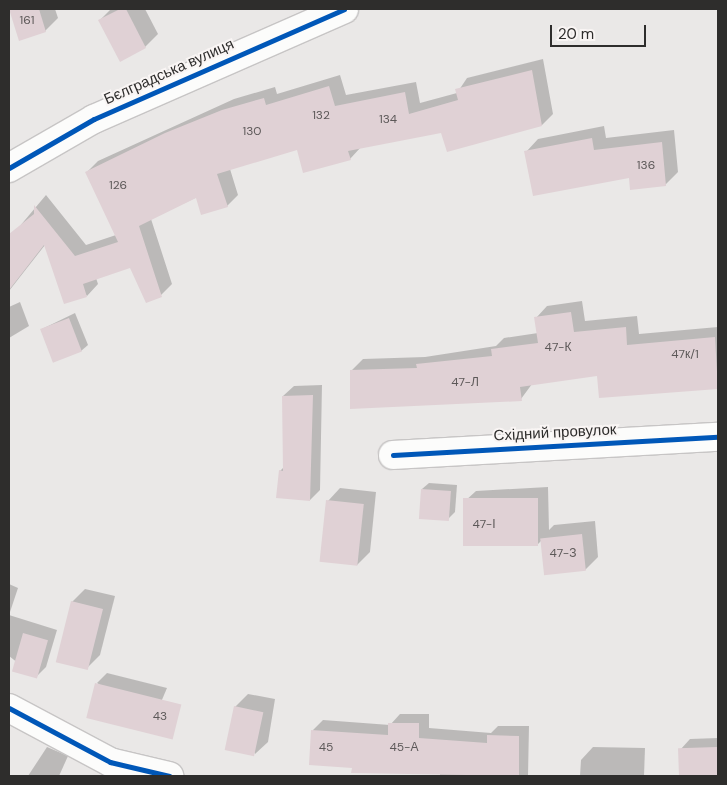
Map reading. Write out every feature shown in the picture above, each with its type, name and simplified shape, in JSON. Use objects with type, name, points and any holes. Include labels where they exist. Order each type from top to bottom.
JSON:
[{"type":"street","name":"Бєлградська вулиця","points":[[9,168],[94,119],[346,9]]},
{"type":"street","name":"Східний провулок","points":[[393,455],[718,437]]},
{"type":"street","points":[[9,708],[110,762],[169,776]]},
{"type":"building","points":[[9,9],[39,9],[46,32],[19,41]]},
{"type":"building","points":[[120,9],[126,9],[146,48],[120,62],[98,20]]},
{"type":"building","points":[[532,70],[542,126],[447,152],[441,133],[348,151],[351,160],[303,173],[297,150],[217,174],[228,207],[201,215],[196,198],[139,226],[162,297],[146,303],[130,268],[83,284],[87,297],[64,304],[44,245],[9,290],[9,234],[34,214],[34,205],[75,256],[118,242],[85,172],[165,133],[222,110],[264,98],[266,105],[329,86],[335,106],[405,92],[409,114],[458,100],[455,89]]},
{"type":"building","points":[[592,138],[594,150],[662,142],[666,186],[630,190],[629,178],[533,196],[524,151]]},
{"type":"building","points":[[571,312],[574,332],[626,327],[627,345],[715,337],[718,389],[599,398],[597,376],[520,387],[522,401],[350,409],[350,370],[417,368],[416,364],[492,356],[491,349],[538,343],[534,317]]},
{"type":"building","points":[[69,318],[82,352],[53,363],[40,329]]},
{"type":"building","points":[[313,395],[310,501],[276,498],[279,470],[283,471],[282,396]]},
{"type":"building","points":[[421,489],[451,491],[449,521],[419,519]]},
{"type":"building","points":[[463,498],[538,498],[538,546],[463,546]]},
{"type":"building","points":[[326,500],[364,504],[357,566],[320,562]]},
{"type":"building","points":[[582,534],[586,571],[544,575],[540,538]]},
{"type":"building","points":[[71,601],[103,609],[88,670],[56,662]]},
{"type":"building","points":[[23,633],[48,640],[37,679],[12,671]]},
{"type":"building","points":[[95,683],[181,705],[173,739],[86,718]]},
{"type":"building","points":[[234,706],[263,712],[254,756],[225,750]]},
{"type":"building","points":[[388,723],[419,723],[419,738],[487,743],[487,735],[519,736],[519,776],[351,773],[352,768],[309,765],[311,730],[388,735]]},
{"type":"building","points":[[717,747],[718,776],[679,776],[678,748]]},
{"type":"cycle path","points":[[9,168],[94,119],[344,9]]},
{"type":"cycle path","points":[[393,455],[718,437]]},
{"type":"cycle path","points":[[9,708],[110,762],[169,776]]}]
